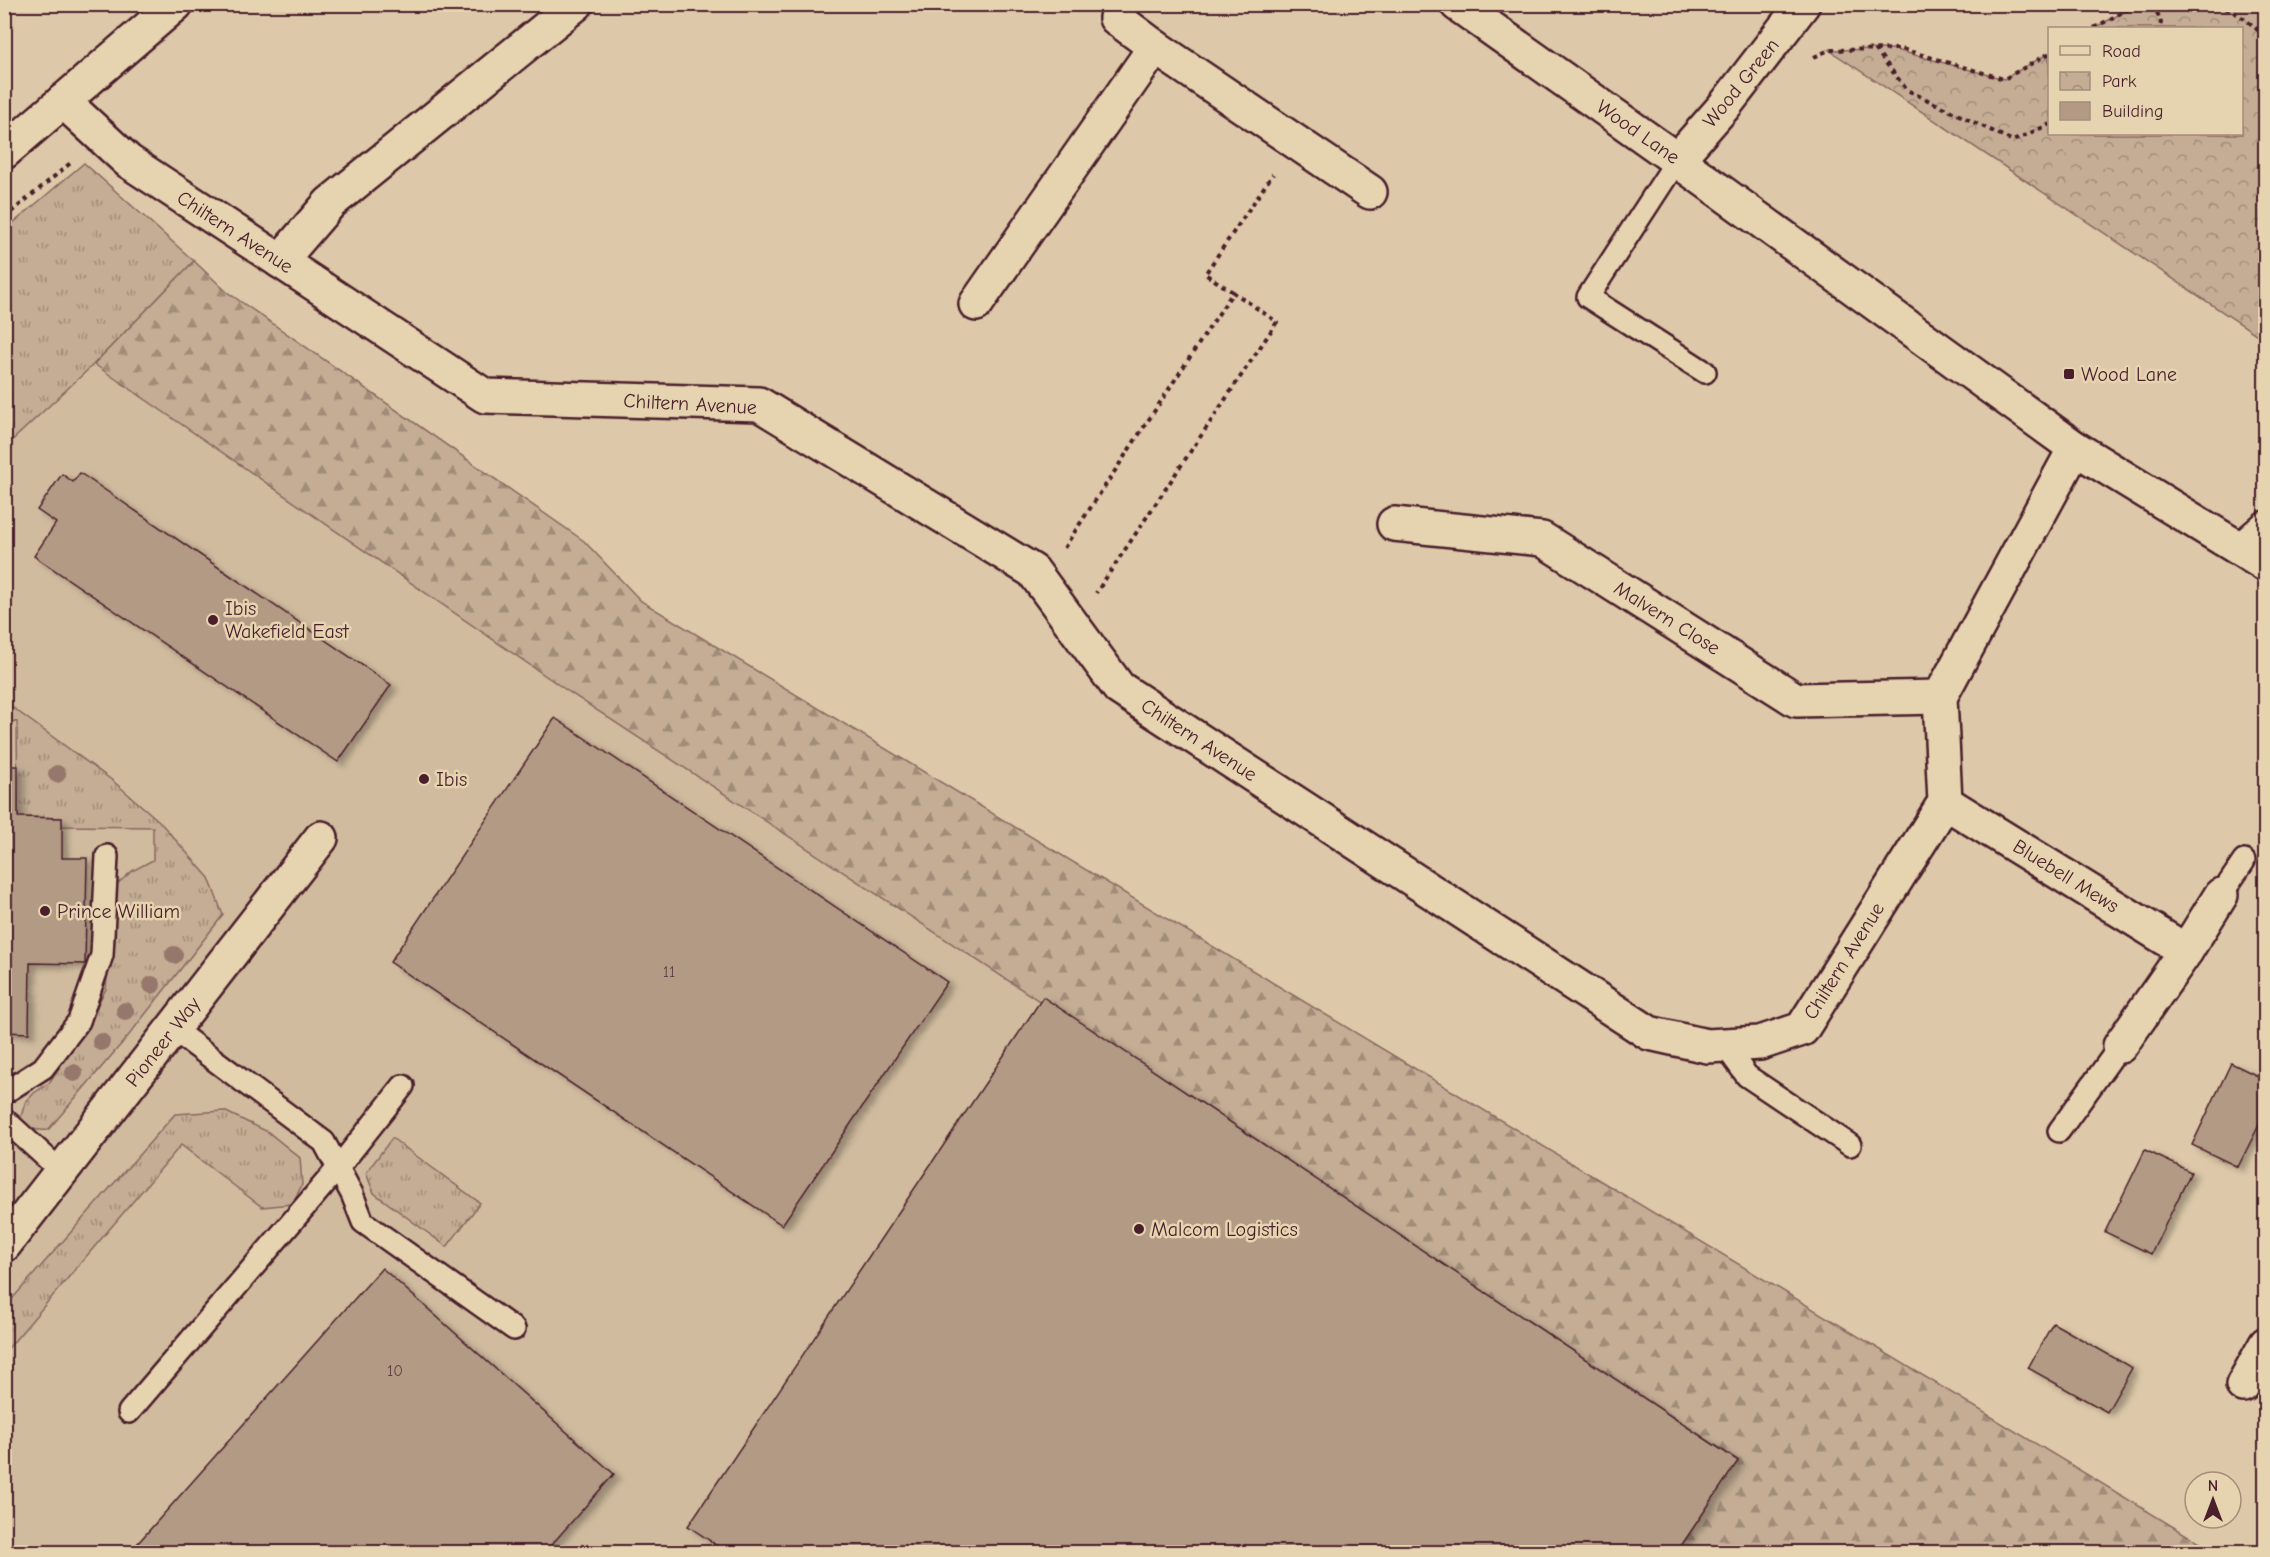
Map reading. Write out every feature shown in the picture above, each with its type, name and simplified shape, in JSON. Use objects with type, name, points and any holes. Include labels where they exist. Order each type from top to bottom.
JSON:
[{"type":"street","points":[[4,152],[176,4]]},
{"type":"street","points":[[280,261],[330,203],[576,4]]},
{"type":"street","name":"Wood Lane","points":[[1457,4],[2075,448],[2258,547]]},
{"type":"street","name":"Wood Green","points":[[1677,160],[1725,104],[1803,4]]},
{"type":"street","points":[[1112,9],[1155,47],[1370,192]]},
{"type":"street","points":[[976,304],[1155,47]]},
{"type":"street","name":"Chiltern Avenue","points":[[63,102],[128,161],[485,396],[759,404],[1033,571],[1119,688],[1649,1034],[1707,1046],[1725,1046],[1760,1043],[1802,1029],[1945,802]]},
{"type":"street","points":[[1945,802],[1940,697],[2075,448]]},
{"type":"street","name":"Malvern Close","points":[[1394,524],[1542,539],[1796,700],[1940,697]]},
{"type":"street","name":"Bluebell Mews","points":[[1945,802],[2186,951]]},
{"type":"street","name":"Pioneer Way","points":[[4,1245],[321,838]]},
{"type":"street","points":[[2120,1046],[2186,951],[2221,895]]},
{"type":"street","points":[[2243,1385],[2265,1344]]},
{"type":"lane","points":[[1677,160],[1588,297],[1705,372]]},
{"type":"lane","points":[[4,1093],[43,1068],[79,1021],[102,955],[106,856]]},
{"type":"lane","points":[[2221,895],[2244,861]]},
{"type":"lane","points":[[173,1029],[324,1142],[363,1222],[514,1329]]},
{"type":"lane","points":[[1725,1046],[1748,1076],[1850,1145]]},
{"type":"lane","points":[[2059,1131],[2120,1046]]},
{"type":"lane","points":[[129,1412],[338,1168],[403,1086]]},
{"type":"lane","points":[[4,1119],[62,1172]]},
{"type":"path","points":[[2096,27],[2138,4]]},
{"type":"path","points":[[2154,4],[2161,23],[2159,27]]},
{"type":"path","points":[[2217,4],[2240,15],[2258,29],[2265,39]]},
{"type":"path","points":[[1875,49],[1907,90],[2013,141],[2048,124]]},
{"type":"path","points":[[1808,60],[1829,50],[1902,49],[2004,79],[2048,54]]},
{"type":"path","points":[[4,218],[101,138]]},
{"type":"path","points":[[1073,626],[1277,322],[1205,274],[1295,141]]},
{"type":"path","points":[[1041,582],[1233,292]]},
{"type":"shaded area","points":[[94,364],[564,688],[2215,1552],[5,1552],[5,447]]},
{"type":"green space","points":[[2137,5],[2265,5],[2265,340],[1829,50],[1892,49],[2004,79],[2048,54],[2048,135],[2243,135],[2243,27],[2096,27]]},
{"type":"green space","points":[[84,163],[194,261],[94,364],[5,447],[5,230]]},
{"type":"green space","points":[[194,261],[227,292],[584,541],[641,601],[2215,1552],[1677,1552],[1738,1460],[569,692],[94,364]]},
{"type":"green space","points":[[5,702],[113,781],[159,821],[209,878],[223,915],[129,1035],[48,1130],[32,1129],[20,1120],[25,1103],[34,1093],[49,1083],[79,1038],[106,989],[115,886],[132,871],[153,860],[153,827],[62,826],[62,818],[18,817],[17,722],[5,721]]},
{"type":"green space","points":[[224,1111],[268,1132],[300,1158],[302,1185],[292,1204],[262,1207],[181,1145],[5,1352],[5,1307],[175,1114]]},
{"type":"green space","points":[[392,1138],[480,1203],[447,1247],[374,1193],[366,1173]]},
{"type":"building","name":"Ibis Wakefield East","points":[[80,473],[391,685],[338,762],[34,556],[56,523],[37,510],[62,474],[73,482]]},
{"type":"building","points":[[555,718],[947,982],[782,1225],[390,962]]},
{"type":"building","name":"Prince William","points":[[4,766],[18,766],[18,817],[62,818],[62,858],[87,858],[85,964],[30,963],[29,1033],[4,1032]]},
{"type":"building","name":"Malcom Logistics","points":[[1043,997],[1738,1461],[1677,1552],[727,1552],[688,1526]]},
{"type":"building","points":[[2231,1063],[2266,1080],[2266,1111],[2238,1167],[2192,1145]]},
{"type":"building","points":[[2145,1150],[2191,1172],[2151,1254],[2105,1232]]},
{"type":"building","points":[[382,1268],[614,1474],[545,1552],[130,1552]]},
{"type":"building","points":[[2053,1323],[2132,1368],[2107,1412],[2028,1368]]},
{"type":"place","name":"Wood Lane","points":[[2069,374]]},
{"type":"place","name":"Ibis Wakefield East","points":[[213,620]]},
{"type":"place","name":"Ibis","points":[[424,779]]},
{"type":"place","name":"Prince William","points":[[45,911]]},
{"type":"place","name":"Malcom Logistics","points":[[1139,1229]]}]
